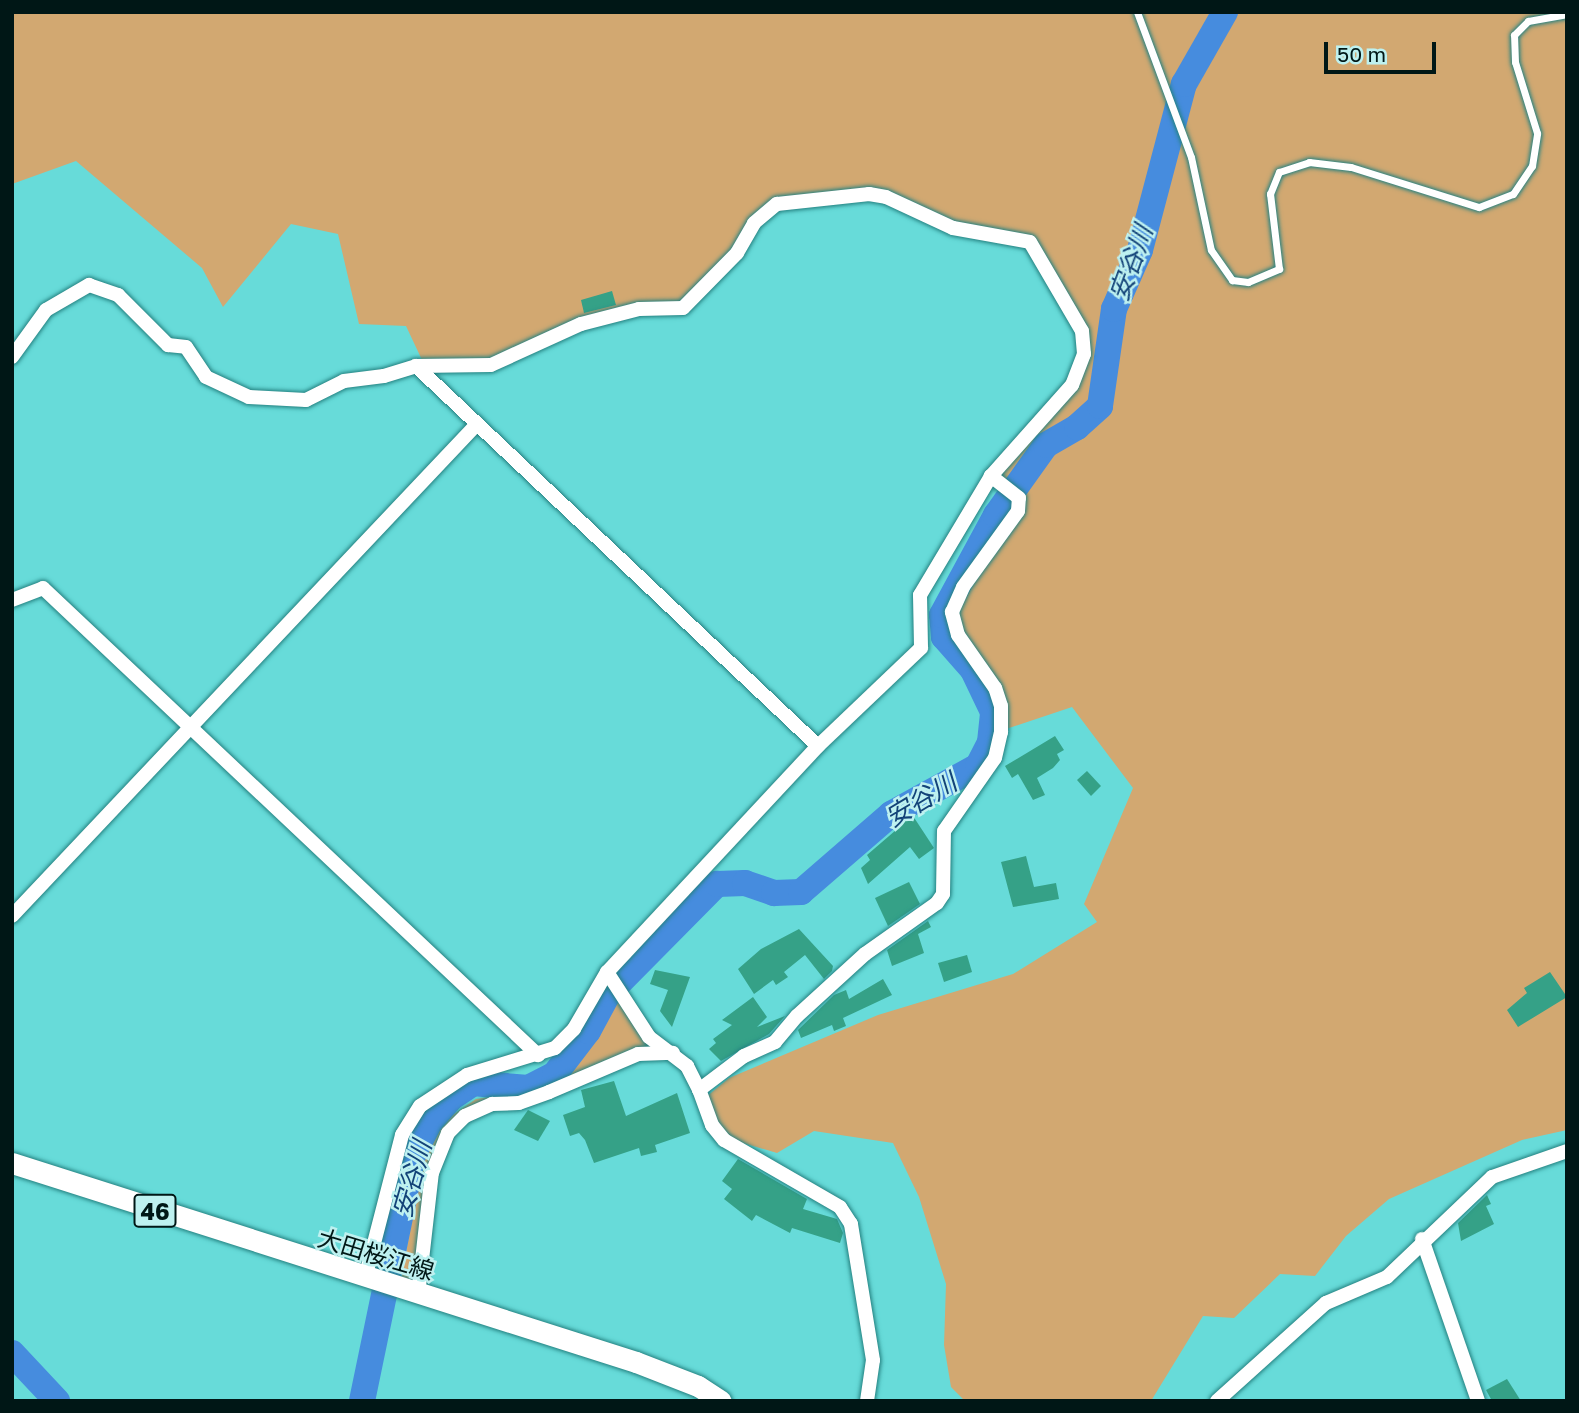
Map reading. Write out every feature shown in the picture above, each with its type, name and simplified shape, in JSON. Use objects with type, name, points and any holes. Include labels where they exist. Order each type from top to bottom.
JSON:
[{"type":"main road","name":"大田桜江線","points":[[12,1163],[370,1280],[636,1362],[698,1386],[721,1401]]},
{"type":"street","points":[[12,357],[46,310],[89,285],[118,295],[168,345],[186,347],[206,377],[249,397],[306,400],[344,381],[384,376],[416,366],[491,365],[581,324],[639,309],[683,308],[737,253],[754,223],[778,204],[869,194],[887,197],[953,228],[1030,242],[1082,331],[1084,354],[1072,385],[994,479],[920,595],[920,648],[818,746],[608,974],[574,1028],[555,1048],[467,1075],[420,1106],[402,1135],[370,1280]]},
{"type":"street","points":[[416,366],[818,746]]},
{"type":"street","points":[[12,916],[477,424]]},
{"type":"street","points":[[699,1090],[744,1056],[775,1042],[797,1016],[865,954],[937,904],[943,894],[944,831],[996,758],[1001,732],[1001,706],[995,688],[958,635],[952,612],[962,587],[1018,511],[1019,498],[994,479]]},
{"type":"street","points":[[12,600],[43,588],[538,1055]]},
{"type":"street","points":[[608,974],[649,1037],[687,1066],[712,1125],[724,1140],[840,1207],[851,1224],[873,1360],[867,1401]]},
{"type":"street","points":[[412,1293],[432,1173],[448,1133],[465,1116],[492,1104],[519,1102],[549,1092],[638,1055],[673,1053]]},
{"type":"street","points":[[1217,1401],[1326,1303],[1387,1277],[1422,1239],[1492,1177],[1567,1152]]},
{"type":"street","points":[[1422,1239],[1478,1401]]},
{"type":"lane","points":[[1137,12],[1191,157],[1211,250],[1231,280],[1248,282],[1270,276],[1279,269],[1270,194],[1279,172],[1309,162],[1351,167],[1479,207],[1513,194],[1532,166],[1536,133],[1515,62],[1514,35],[1528,21],[1567,14]]},
{"type":"shaded area","points":[[12,12],[1567,12],[1567,1130],[1522,1140],[1389,1199],[1346,1236],[1315,1276],[1280,1274],[1234,1318],[1203,1316],[1151,1401],[965,1401],[951,1387],[944,1345],[946,1284],[919,1197],[893,1143],[814,1131],[777,1153],[736,1141],[715,1124],[706,1097],[729,1078],[878,1015],[1013,974],[1097,922],[1084,904],[1133,788],[1072,707],[1003,730],[1005,707],[959,630],[956,606],[1020,515],[999,475],[1088,350],[1033,241],[955,224],[889,194],[773,202],[683,304],[641,304],[486,363],[422,360],[406,326],[359,324],[338,234],[291,224],[223,307],[202,268],[76,161],[12,184]]},
{"type":"shaded area","points":[[618,993],[651,1048],[445,1130],[413,1281],[401,1280],[425,1148],[441,1123],[476,1099],[521,1093],[557,1079]]},
{"type":"building","points":[[612,291],[616,305],[584,313],[581,300]]},
{"type":"building","points":[[1055,736],[1064,750],[1057,754],[1060,760],[1053,768],[1037,778],[1045,795],[1033,800],[1018,774],[1012,778],[1005,766]]},
{"type":"building","points":[[1087,771],[1101,786],[1091,796],[1077,780]]},
{"type":"building","points":[[913,816],[934,848],[919,859],[910,847],[868,884],[861,868],[870,860],[867,855],[896,830],[893,826]]},
{"type":"building","points":[[1026,856],[1034,887],[1056,883],[1059,899],[1013,907],[1001,862]]},
{"type":"building","points":[[909,882],[920,904],[888,926],[875,898]]},
{"type":"building","points":[[928,921],[931,927],[918,934],[924,953],[892,966],[887,950]]},
{"type":"building","points":[[799,929],[833,966],[832,971],[824,979],[805,955],[784,972],[788,977],[776,985],[773,980],[754,994],[738,969],[761,949]]},
{"type":"building","points":[[967,955],[972,972],[944,982],[938,963]]},
{"type":"building","points":[[655,970],[690,977],[672,1027],[660,1011],[668,990],[650,984]]},
{"type":"building","points":[[1550,972],[1567,997],[1518,1027],[1507,1010],[1527,993],[1524,988]]},
{"type":"building","points":[[883,979],[892,995],[843,1018],[846,1026],[834,1031],[832,1025],[801,1038],[798,1030],[834,995],[846,990],[849,999]]},
{"type":"building","points":[[753,997],[767,1017],[757,1027],[785,1016],[769,1034],[721,1061],[709,1049],[716,1043],[713,1039],[732,1025],[722,1020]]},
{"type":"building","points":[[614,1081],[626,1116],[677,1093],[690,1133],[655,1145],[657,1152],[641,1156],[639,1148],[594,1163],[585,1140],[579,1133],[570,1136],[563,1115],[585,1107],[581,1090]]},
{"type":"building","points":[[528,1110],[550,1121],[538,1141],[514,1130]]},
{"type":"building","points":[[738,1159],[807,1199],[803,1209],[837,1219],[843,1233],[840,1243],[792,1228],[790,1233],[756,1215],[752,1221],[724,1199],[732,1189],[722,1181]]},
{"type":"building","points":[[1487,1195],[1491,1204],[1486,1206],[1494,1224],[1461,1241],[1458,1223]]},
{"type":"building","points":[[1507,1379],[1521,1401],[1492,1401],[1486,1390]]},
{"type":"waterway","name":"安谷川","points":[[362,1401],[413,1155],[430,1122],[451,1098],[473,1083],[528,1088],[555,1074],[588,1031],[608,994],[717,884],[745,883],[774,893],[801,892],[891,814],[978,766],[990,742],[993,712],[973,670],[944,637],[942,615],[996,515],[1046,445],[1077,427],[1100,406],[1114,309],[1140,250],[1184,84],[1225,12]]},
{"type":"waterway","points":[[12,1353],[57,1401]]}]
